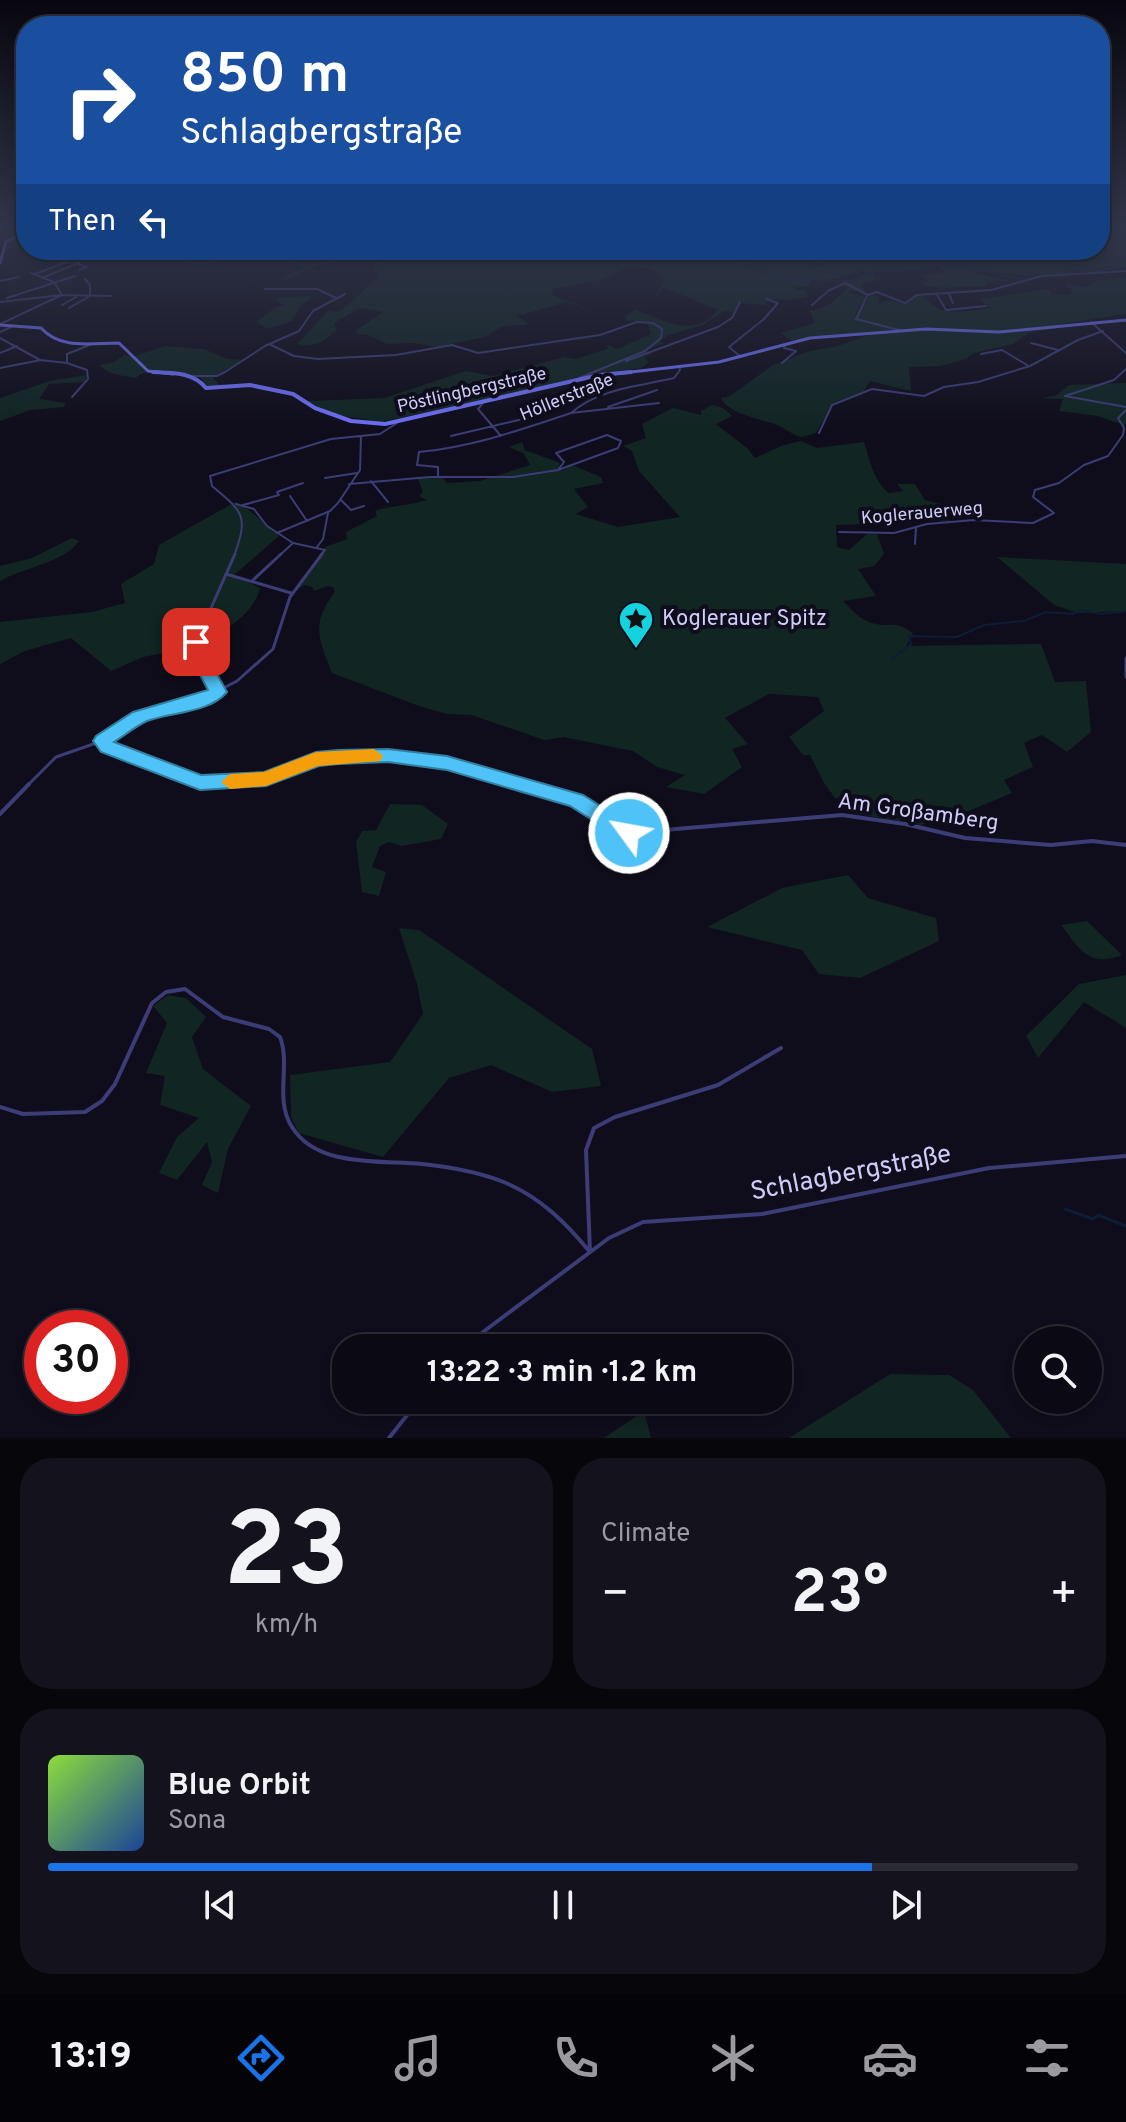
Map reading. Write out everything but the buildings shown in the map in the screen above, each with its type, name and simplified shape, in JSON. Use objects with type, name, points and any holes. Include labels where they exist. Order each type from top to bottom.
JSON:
[{"type":"main road","name":"Pöstlingbergstraße","points":[[0,324],[41,328],[51,339],[60,343],[124,345],[148,371],[193,376],[209,388],[245,385],[272,389],[298,396],[315,408],[343,419],[397,423],[602,375],[740,356],[786,343],[903,331],[993,332],[1126,320]]},
{"type":"street","points":[[0,301],[21,294]]},
{"type":"street","points":[[0,301],[89,294]]},
{"type":"street","points":[[69,308],[90,294]]},
{"type":"street","points":[[91,294],[111,296]]},
{"type":"street","points":[[328,294],[336,298]]},
{"type":"street","points":[[193,376],[217,376],[269,344],[299,331],[313,311],[345,294]]},
{"type":"street","points":[[812,305],[824,294]]},
{"type":"street","points":[[886,294],[894,301],[905,303],[914,295],[924,294]]},
{"type":"street","points":[[937,294],[946,310],[986,306]]},
{"type":"street","points":[[949,294],[953,303]]},
{"type":"street","points":[[0,324],[62,295]]},
{"type":"street","points":[[62,305],[79,295]]},
{"type":"street","points":[[868,295],[856,319],[903,331]]},
{"type":"street","points":[[740,356],[729,347],[764,319],[778,303],[766,299]]},
{"type":"street","points":[[619,361],[654,354],[684,338],[709,332],[735,317],[740,302]]},
{"type":"street","points":[[269,344],[294,356],[318,359],[396,355],[452,345],[476,352],[600,335],[637,322],[653,323],[662,329],[662,336],[654,345],[570,383]]},
{"type":"street","points":[[1091,322],[1126,353]]},
{"type":"street","points":[[0,332],[11,327]]},
{"type":"street","points":[[819,433],[834,403],[867,390],[911,392],[924,396],[944,387],[978,382],[1030,366],[1103,331]]},
{"type":"street","points":[[0,338],[41,360]]},
{"type":"street","points":[[67,363],[67,354],[92,343]]},
{"type":"street","points":[[782,363],[796,351],[784,348],[786,343]]},
{"type":"street","points":[[1031,343],[1058,350]]},
{"type":"street","points":[[0,353],[17,346]]},
{"type":"street","points":[[981,354],[1002,350],[1030,366]]},
{"type":"street","points":[[0,368],[41,360],[67,363],[89,374],[72,397]]},
{"type":"street","name":"Höllerstraße","points":[[483,403],[478,409],[501,436],[571,413],[580,405],[611,392],[674,378],[680,370],[679,366]]},
{"type":"street","points":[[1124,436],[1118,418],[1126,408],[1065,396],[1114,380],[1126,369]]},
{"type":"street","points":[[607,409],[657,390]]},
{"type":"street","points":[[571,413],[659,403]]},
{"type":"street","points":[[451,436],[523,419]]},
{"type":"street","points":[[218,692],[198,656],[196,642],[226,574],[240,535],[242,518],[236,504],[210,483],[212,474],[331,439],[385,432],[397,423]]},
{"type":"street","points":[[277,533],[327,512],[341,500],[359,473],[361,436]]},
{"type":"street","points":[[438,477],[438,467],[417,465],[420,452],[454,449],[501,436]]},
{"type":"street","points":[[349,484],[438,477],[508,479],[557,471],[618,448],[620,439],[605,436],[557,452],[564,462],[557,471]]},
{"type":"street","name":"Koglerauerweg","points":[[839,532],[894,533],[927,524],[1008,519],[1033,523],[1051,517],[1054,512],[1033,497],[1035,490],[1059,483],[1077,468],[1110,454],[1124,436]]},
{"type":"street","points":[[325,478],[359,473]]},
{"type":"street","points":[[371,481],[388,502]]},
{"type":"street","points":[[243,505],[279,495],[277,492],[280,490],[303,483]]},
{"type":"street","points":[[290,496],[307,521]]},
{"type":"street","points":[[341,500],[351,510]]},
{"type":"street","points":[[0,814],[56,757],[102,741],[139,717],[199,701],[218,692],[237,681],[273,649],[292,594],[325,550],[293,543],[264,524],[254,509],[236,504]]},
{"type":"street","points":[[345,512],[364,506]]},
{"type":"street","points":[[317,547],[323,539],[327,512]]},
{"type":"street","points":[[915,544],[916,528]]},
{"type":"street","points":[[252,581],[293,543]]},
{"type":"street","points":[[226,574],[292,594]]},
{"type":"street","points":[[1126,658],[1126,677]]},
{"type":"street","name":"Am Großamberg","points":[[102,741],[116,752],[200,783],[266,779],[316,759],[338,757],[388,756],[447,763],[571,799],[629,833],[842,815],[896,822],[965,838],[1039,844],[1110,841],[1126,845]]},
{"type":"street","points":[[0,1107],[10,1113],[76,1114],[94,1107],[116,1082],[153,1000],[167,991],[185,989],[226,1020],[278,1035],[283,1046],[284,1110],[292,1130],[305,1142],[337,1156],[454,1167],[501,1179],[530,1194],[557,1215],[590,1252]]},
{"type":"street","points":[[590,1252],[586,1150],[594,1128],[607,1119],[718,1085],[781,1048]]},
{"type":"street","name":"Schlagbergstraße","points":[[481,1334],[624,1229],[655,1220],[762,1214],[989,1168],[1126,1156]]},
{"type":"street","points":[[389,1438],[408,1414]]},
{"type":"green space","points":[[359,294],[552,294],[595,311],[567,302],[517,316],[528,323],[526,325],[503,326],[485,337],[437,347],[414,343],[387,344],[368,335],[357,334],[355,331],[383,312],[360,308],[336,322],[334,325],[337,329],[323,341],[297,344],[329,310],[338,312]]},
{"type":"green space","points":[[658,294],[657,296],[636,310],[689,326],[709,319],[718,310],[680,294],[809,296],[792,300],[764,299],[767,305],[739,303],[736,312],[724,311],[703,325],[669,335],[660,341],[664,343],[647,350],[652,354],[644,357],[649,362],[642,368],[587,374],[565,382],[381,422],[337,415],[307,401],[384,398],[466,371],[493,376],[564,357],[575,359],[608,349],[607,344],[617,349],[651,334],[647,322],[626,321],[626,316]]},
{"type":"green space","points":[[841,294],[865,297],[855,315],[858,321],[857,314],[871,295],[879,296],[878,303],[891,300],[904,304],[912,297],[922,295],[937,307],[960,312],[989,308],[981,299],[1014,294],[1126,294],[1126,314],[1049,326],[1071,326],[1029,333],[1013,344],[974,353],[966,359],[940,366],[909,367],[911,391],[870,381],[864,391],[833,403],[816,433],[802,437],[776,424],[736,411],[725,403],[721,398],[730,396],[773,365],[810,351],[838,346],[872,334],[936,330],[899,329],[791,340],[780,333],[815,323],[810,311],[832,302]]},
{"type":"green space","points":[[275,298],[312,298],[300,306],[292,321],[268,329],[256,322],[277,306],[284,306]]},
{"type":"green space","points":[[165,346],[204,349],[228,359],[244,360],[213,377],[221,387],[211,388],[199,377],[181,373],[156,371],[136,378],[112,373],[99,365],[112,363],[125,355],[135,356]]},
{"type":"green space","points":[[87,375],[84,382],[49,384],[39,399],[66,403],[64,407],[30,410],[0,421],[0,398],[50,381]]},
{"type":"green space","points":[[1126,383],[1126,426],[1098,416],[1059,411],[1063,399],[1042,398],[1057,395],[1069,385]]},
{"type":"green space","points":[[712,405],[723,408],[732,416],[716,424],[755,458],[801,441],[817,448],[864,442],[876,476],[889,493],[903,491],[897,484],[915,484],[925,500],[941,504],[938,512],[950,521],[940,522],[927,513],[900,523],[836,525],[837,547],[849,550],[867,534],[877,534],[884,554],[874,566],[858,569],[876,596],[843,601],[866,621],[897,625],[913,633],[906,646],[1041,644],[1055,682],[1086,681],[1091,732],[1067,752],[1042,735],[1024,743],[1033,767],[1004,780],[1012,793],[947,820],[920,825],[902,818],[900,821],[850,813],[846,799],[835,798],[810,755],[803,755],[789,737],[824,711],[818,697],[769,694],[725,718],[748,744],[732,749],[742,767],[704,794],[666,787],[685,775],[657,767],[633,751],[564,737],[544,740],[472,715],[447,714],[419,706],[332,673],[319,632],[322,613],[335,592],[333,587],[314,591],[305,585],[295,591],[325,547],[347,539],[346,532],[377,516],[375,511],[427,500],[419,496],[423,492],[417,477],[443,478],[447,483],[480,481],[530,465],[524,454],[509,447],[522,442],[525,450],[560,463],[558,468],[562,471],[572,465],[601,477],[603,483],[574,489],[588,507],[576,514],[618,527],[680,517],[639,471],[632,451],[623,446],[646,438],[642,424],[673,408],[701,415],[701,411]]},
{"type":"green space","points":[[235,502],[279,536],[234,575],[260,588],[253,605],[231,625],[205,636],[201,646],[143,657],[111,671],[71,638],[25,651],[0,664],[0,622],[92,612],[125,603],[121,584],[154,564],[159,545]]},
{"type":"green space","points":[[72,538],[79,541],[64,554],[0,581],[0,566],[32,558]]},
{"type":"green space","points":[[997,557],[1126,564],[1126,611],[1078,613],[1054,605]]},
{"type":"green space","points":[[390,804],[422,805],[448,824],[441,839],[402,846],[389,842],[380,846],[372,867],[386,872],[379,896],[362,892],[356,842],[362,831],[376,830]]},
{"type":"green space","points":[[848,875],[868,898],[936,918],[939,941],[860,978],[819,974],[802,950],[707,927],[782,888]]},
{"type":"green space","points":[[1087,921],[1122,955],[1093,958],[1061,925]]},
{"type":"green space","points":[[399,928],[419,930],[592,1049],[601,1086],[552,1092],[491,1065],[449,1078],[383,1157],[299,1133],[291,1117],[290,1075],[390,1062],[423,1014]]},
{"type":"green space","points":[[1126,975],[1126,1028],[1084,1002],[1038,1058],[1026,1036],[1079,984]]},
{"type":"green space","points":[[168,995],[186,998],[206,1017],[192,1037],[203,1069],[251,1106],[228,1149],[218,1193],[202,1185],[212,1162],[207,1142],[177,1180],[159,1173],[177,1137],[199,1118],[160,1105],[165,1076],[146,1073],[167,1023],[153,1006]]},
{"type":"green space","points":[[890,1374],[949,1375],[973,1390],[1011,1438],[789,1438]]},
{"type":"green space","points":[[640,1414],[645,1414],[651,1438],[604,1438]]},
{"type":"waterway","points":[[892,659],[911,644],[909,636],[957,637],[984,625],[1024,621],[1046,612],[1072,614],[1081,610],[1101,614],[1126,611]]},
{"type":"waterway","points":[[1065,1209],[1093,1219],[1098,1215],[1126,1226]]},
{"type":"slow traffic","points":[[230,782],[285,774],[316,759],[374,756]]},
{"type":"place","name":"Koglerauer Spitz","points":[[636,650]]},
{"type":"route","points":[[196,642],[198,656],[218,692],[199,701],[139,717],[102,741],[107,747],[200,783],[266,779],[285,774],[316,759],[338,757],[388,756],[447,763],[576,801],[617,829],[629,833]]}]
